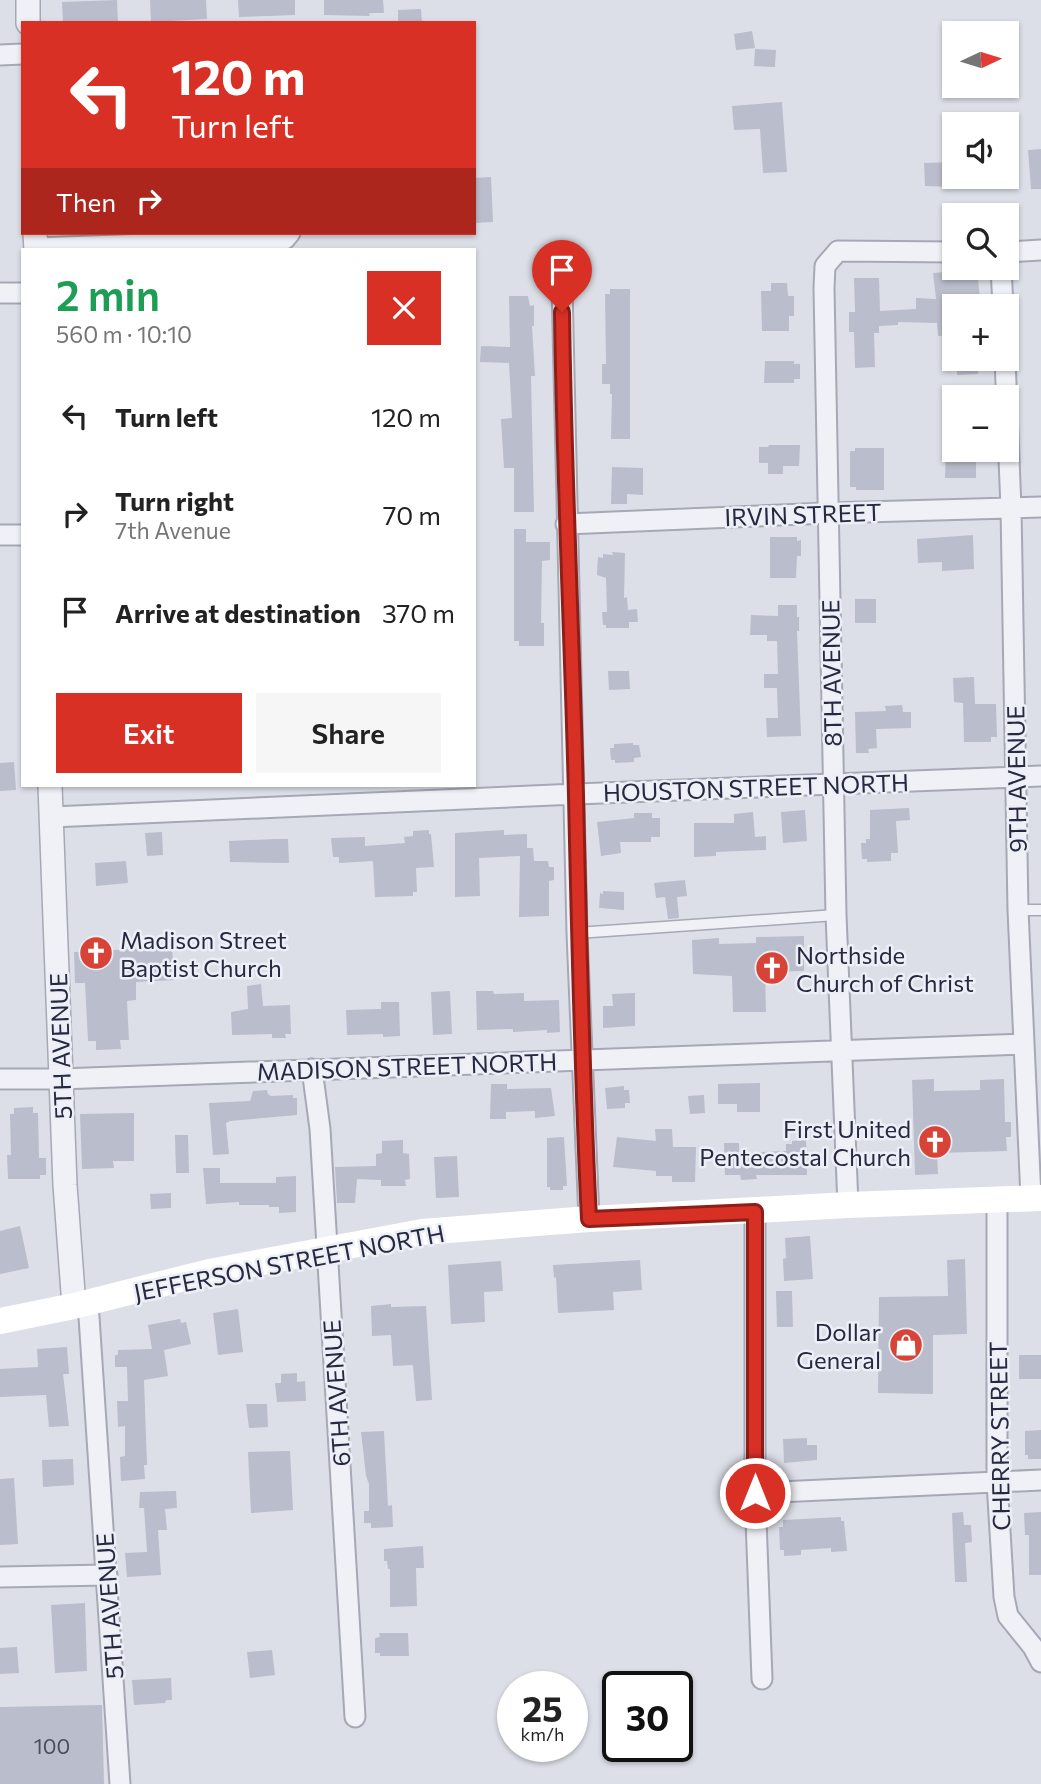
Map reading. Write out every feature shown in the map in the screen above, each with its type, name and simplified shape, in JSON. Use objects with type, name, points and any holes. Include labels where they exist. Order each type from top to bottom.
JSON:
[{"type":"main road","name":"JEFFERSON STREET NORTH","points":[[0,1321],[209,1272],[422,1232],[589,1219],[1036,1198]]},
{"type":"street","points":[[28,0],[28,21]]},
{"type":"street","points":[[0,55],[21,54]]},
{"type":"street","points":[[36,244],[285,239],[288,235]]},
{"type":"street","points":[[1019,251],[1041,250]]},
{"type":"street","name":"8TH AVENUE","points":[[848,1205],[836,915],[825,266],[838,251],[942,252]]},
{"type":"street","points":[[562,286],[566,524],[576,794],[577,933],[589,1219]]},
{"type":"street","points":[[0,293],[21,293]]},
{"type":"street","name":"9TH AVENUE","points":[[1005,371],[1011,508],[1018,910],[1023,1044],[1036,1198]]},
{"type":"street","name":"IRVIN STREET","points":[[566,524],[1041,507]]},
{"type":"street","points":[[0,536],[21,535]]},
{"type":"street","name":"HOUSTON STREET NORTH","points":[[52,817],[1041,776]]},
{"type":"street","name":"5TH AVENUE","points":[[50,787],[60,1079],[107,1575],[120,1784]]},
{"type":"street","name":"MADISON STREET NORTH","points":[[0,1079],[1023,1044]]},
{"type":"street","name":"6TH AVENUE","points":[[312,1069],[320,1129],[355,1717]]},
{"type":"street","name":"CHERRY STREET","points":[[997,1199],[997,1482],[1004,1597],[1008,1616],[1033,1647],[1041,1662]]},
{"type":"street","points":[[755,1212],[755,1493],[762,1679]]},
{"type":"street","points":[[755,1493],[1041,1480]]},
{"type":"street","points":[[0,1577],[107,1575]]},
{"type":"lane","points":[[1018,910],[1041,910]]},
{"type":"lane","points":[[577,933],[836,915]]},
{"type":"building","points":[[117,0],[118,21],[63,21],[62,2]]},
{"type":"building","points":[[150,0],[206,0],[207,19],[151,21]]},
{"type":"building","points":[[238,0],[295,0],[295,15],[239,17]]},
{"type":"building","points":[[324,0],[383,0],[384,13],[369,13],[370,16],[324,15]]},
{"type":"building","points":[[421,9],[422,21],[398,21],[398,10]]},
{"type":"building","points":[[752,31],[755,48],[736,50],[734,34]]},
{"type":"building","points":[[755,49],[776,50],[775,67],[754,66]]},
{"type":"building","points":[[782,102],[787,172],[763,173],[760,129],[734,130],[732,106]]},
{"type":"building","points":[[1041,149],[1041,189],[1031,189],[1028,150]]},
{"type":"building","points":[[942,162],[942,187],[925,186],[924,163]]},
{"type":"building","points":[[491,177],[493,222],[476,223],[476,178]]},
{"type":"building","points":[[942,272],[942,280],[978,280],[980,294],[942,294],[942,336],[938,336],[937,323],[898,322],[898,325],[879,326],[879,333],[874,333],[875,367],[855,368],[854,332],[849,332],[849,312],[855,312],[854,278],[879,278],[880,311],[916,309],[916,298],[936,299],[933,273]]},
{"type":"building","points":[[771,283],[787,283],[788,296],[794,296],[794,316],[789,316],[789,331],[762,331],[761,291],[771,291]]},
{"type":"building","points":[[610,289],[630,289],[630,439],[611,439],[612,394],[610,384],[602,384],[602,364],[606,364],[605,294],[610,294]]},
{"type":"building","points":[[509,296],[528,296],[530,306],[534,305],[532,326],[535,376],[531,376],[534,512],[514,512],[514,468],[504,468],[501,419],[512,418],[509,363],[480,362],[481,346],[510,347]]},
{"type":"building","points":[[765,361],[794,361],[794,364],[800,364],[800,379],[794,379],[794,383],[764,383]]},
{"type":"building","points":[[957,371],[978,371],[978,374],[957,375]]},
{"type":"building","points":[[800,445],[799,466],[783,466],[783,474],[768,474],[768,463],[759,463],[759,447]]},
{"type":"building","points":[[855,448],[884,448],[884,490],[856,490],[856,487],[850,487],[850,451],[855,451]]},
{"type":"building","points":[[946,462],[976,462],[976,478],[945,478]]},
{"type":"building","points":[[612,467],[643,468],[643,495],[627,494],[627,504],[611,504]]},
{"type":"building","points":[[514,529],[526,529],[526,542],[550,542],[550,560],[542,561],[541,623],[544,623],[544,646],[519,646],[519,641],[514,641]]},
{"type":"building","points":[[973,535],[974,569],[942,571],[942,562],[918,563],[917,539]]},
{"type":"building","points":[[770,537],[797,537],[797,541],[801,540],[796,578],[770,578]]},
{"type":"building","points":[[612,552],[625,553],[624,598],[627,597],[628,610],[637,609],[638,622],[629,622],[629,628],[606,628],[606,625],[603,625],[602,612],[607,612],[606,578],[597,575],[598,557],[603,558],[603,554],[613,555]]},
{"type":"building","points":[[855,599],[876,599],[876,623],[855,623]]},
{"type":"building","points":[[778,605],[797,605],[801,736],[767,737],[766,718],[778,718],[777,688],[764,688],[764,674],[778,674],[777,641],[767,641],[767,635],[750,635],[751,615],[778,616]]},
{"type":"building","points":[[608,671],[629,671],[630,689],[609,690]]},
{"type":"building","points":[[974,677],[975,704],[996,704],[997,737],[991,737],[991,742],[964,742],[963,703],[954,702],[953,678]]},
{"type":"building","points":[[902,705],[903,712],[911,712],[911,728],[876,729],[877,748],[868,749],[869,753],[856,753],[855,712],[886,711],[885,706]]},
{"type":"building","points":[[614,744],[639,745],[641,757],[634,758],[634,762],[615,763],[615,760],[611,760],[610,748],[614,748]]},
{"type":"building","points":[[14,762],[16,790],[0,791],[0,763]]},
{"type":"building","points":[[909,808],[910,820],[896,821],[898,853],[891,853],[891,861],[867,862],[867,859],[862,859],[861,843],[870,839],[870,810]]},
{"type":"building","points":[[805,810],[807,841],[783,843],[781,812]]},
{"type":"building","points":[[753,812],[755,837],[766,836],[766,850],[716,852],[716,856],[694,857],[694,823],[734,823],[734,814]]},
{"type":"building","points":[[634,813],[652,813],[652,818],[660,818],[660,837],[651,837],[651,842],[620,842],[621,853],[601,856],[597,822],[634,818]]},
{"type":"building","points":[[429,830],[434,867],[416,868],[417,892],[413,892],[413,896],[375,897],[373,861],[339,863],[339,857],[333,857],[331,838],[365,837],[365,846],[405,843],[404,837],[413,836],[413,831]]},
{"type":"building","points":[[504,830],[504,835],[527,834],[527,848],[533,848],[534,861],[548,861],[549,867],[554,867],[554,880],[549,881],[549,916],[519,917],[520,856],[479,858],[480,896],[455,897],[455,833]]},
{"type":"building","points":[[162,832],[163,855],[147,856],[145,833]]},
{"type":"building","points":[[288,839],[289,863],[230,862],[229,841]]},
{"type":"building","points":[[126,861],[128,883],[96,886],[95,863]]},
{"type":"building","points":[[685,880],[687,896],[677,897],[679,918],[668,919],[665,897],[656,898],[654,883]]},
{"type":"building","points":[[603,891],[624,892],[624,910],[599,908],[600,893],[603,894]]},
{"type":"building","points":[[804,936],[804,971],[765,972],[766,1012],[733,1012],[732,976],[693,974],[692,940],[719,938],[719,944],[756,943],[756,937]]},
{"type":"building","points":[[172,947],[174,980],[136,982],[136,1000],[127,1001],[129,1040],[120,1040],[121,1049],[96,1050],[96,1041],[88,1041],[85,983],[75,983],[74,952]]},
{"type":"building","points":[[261,984],[263,1006],[290,1005],[291,1034],[285,1034],[286,1038],[272,1038],[272,1034],[232,1035],[231,1012],[248,1009],[247,986]]},
{"type":"building","points":[[450,991],[452,1034],[433,1035],[431,992]]},
{"type":"building","points":[[476,991],[493,991],[494,994],[524,993],[524,1001],[559,1000],[560,1032],[477,1030]]},
{"type":"building","points":[[635,993],[635,1026],[603,1028],[603,1006],[613,1006],[612,994]]},
{"type":"building","points":[[381,1002],[399,1002],[400,1036],[347,1035],[346,1010],[381,1009]]},
{"type":"building","points":[[934,1079],[934,1091],[980,1090],[980,1080],[1004,1079],[1005,1122],[1011,1122],[1011,1137],[1006,1137],[1007,1151],[937,1153],[938,1174],[915,1175],[912,1080]]},
{"type":"building","points":[[760,1083],[760,1112],[737,1112],[737,1104],[718,1104],[718,1084]]},
{"type":"building","points":[[491,1084],[507,1084],[507,1089],[551,1088],[555,1116],[535,1118],[535,1111],[506,1112],[506,1119],[490,1119]]},
{"type":"building","points":[[624,1086],[624,1090],[629,1090],[630,1103],[625,1103],[625,1108],[607,1109],[605,1088]]},
{"type":"building","points":[[267,1090],[271,1096],[293,1095],[293,1098],[297,1098],[297,1115],[230,1121],[226,1123],[229,1154],[213,1155],[209,1103],[250,1101],[253,1091]]},
{"type":"building","points":[[704,1095],[705,1113],[690,1114],[688,1096]]},
{"type":"building","points":[[33,1107],[33,1113],[38,1113],[39,1158],[46,1158],[46,1175],[40,1175],[40,1179],[8,1179],[7,1155],[11,1155],[10,1114],[14,1114],[14,1108]]},
{"type":"building","points":[[134,1113],[134,1161],[113,1161],[114,1168],[82,1169],[80,1114]]},
{"type":"building","points":[[655,1129],[672,1129],[673,1147],[696,1147],[695,1182],[672,1182],[672,1176],[656,1176],[656,1171],[613,1167],[617,1137],[656,1141]]},
{"type":"building","points":[[175,1135],[188,1135],[189,1173],[176,1173]]},
{"type":"building","points":[[564,1137],[567,1186],[563,1186],[563,1190],[550,1190],[550,1187],[547,1187],[547,1138]]},
{"type":"building","points":[[403,1140],[403,1153],[409,1154],[410,1179],[405,1180],[406,1186],[381,1186],[381,1180],[357,1179],[355,1203],[337,1203],[335,1167],[376,1166],[376,1154],[382,1153],[382,1141]]},
{"type":"building","points":[[806,1140],[807,1175],[756,1175],[757,1179],[741,1180],[740,1175],[725,1175],[724,1143],[739,1143],[739,1153],[786,1151],[786,1144]]},
{"type":"building","points":[[457,1156],[459,1197],[436,1198],[434,1157]]},
{"type":"building","points":[[203,1168],[220,1168],[220,1183],[276,1183],[276,1177],[296,1176],[296,1212],[279,1213],[279,1207],[239,1205],[239,1202],[206,1204]]},
{"type":"building","points":[[171,1193],[171,1208],[151,1209],[150,1194]]},
{"type":"building","points":[[20,1226],[29,1268],[0,1274],[0,1231]]},
{"type":"building","points":[[810,1236],[813,1279],[784,1281],[785,1238]]},
{"type":"building","name":"Dollar General","points":[[965,1259],[967,1334],[933,1335],[933,1394],[878,1393],[879,1297],[948,1296],[947,1260]]},
{"type":"building","points":[[640,1260],[642,1290],[613,1292],[614,1310],[558,1313],[553,1265]]},
{"type":"building","points":[[501,1261],[503,1291],[484,1292],[485,1322],[451,1324],[448,1265]]},
{"type":"building","points":[[776,1291],[792,1291],[793,1327],[777,1327]]},
{"type":"building","points":[[391,1304],[391,1307],[426,1306],[432,1400],[416,1401],[413,1365],[393,1366],[391,1335],[372,1336],[371,1306]]},
{"type":"building","points":[[238,1309],[243,1352],[218,1355],[213,1313]]},
{"type":"building","points":[[180,1319],[181,1323],[186,1322],[191,1344],[164,1350],[168,1376],[144,1380],[147,1465],[144,1465],[145,1479],[121,1481],[120,1457],[125,1456],[125,1426],[118,1427],[117,1401],[128,1401],[127,1367],[115,1367],[115,1355],[118,1355],[118,1350],[152,1349],[148,1325]]},
{"type":"building","points":[[67,1347],[69,1374],[63,1374],[69,1426],[49,1427],[46,1395],[0,1397],[0,1369],[38,1367],[37,1349]]},
{"type":"building","points":[[1019,1355],[1041,1355],[1041,1379],[1019,1379]]},
{"type":"building","points":[[297,1373],[297,1382],[305,1381],[306,1401],[277,1402],[275,1383],[281,1383],[281,1374]]},
{"type":"building","points":[[246,1404],[267,1404],[268,1427],[249,1428]]},
{"type":"building","points":[[1041,1430],[1041,1459],[1028,1459],[1028,1455],[1025,1455],[1025,1431]]},
{"type":"building","points":[[384,1431],[388,1506],[392,1505],[393,1527],[371,1528],[371,1523],[364,1523],[364,1511],[369,1511],[369,1484],[361,1432]]},
{"type":"building","points":[[807,1438],[807,1445],[817,1445],[817,1460],[784,1463],[783,1439]]},
{"type":"building","points":[[290,1451],[293,1510],[251,1513],[248,1452]]},
{"type":"building","points":[[73,1459],[74,1485],[43,1487],[42,1460]]},
{"type":"building","points":[[14,1478],[18,1544],[0,1545],[0,1479]]},
{"type":"building","points":[[176,1491],[177,1508],[165,1509],[167,1530],[158,1530],[161,1575],[127,1577],[125,1553],[147,1552],[144,1508],[139,1508],[140,1492]]},
{"type":"building","points":[[963,1512],[964,1525],[971,1525],[972,1542],[965,1543],[967,1582],[955,1582],[952,1513]]},
{"type":"building","points":[[1041,1512],[1041,1575],[1029,1575],[1029,1535],[1025,1535],[1024,1513]]},
{"type":"building","points":[[841,1517],[841,1521],[844,1521],[847,1551],[831,1552],[831,1548],[801,1550],[801,1555],[784,1556],[784,1550],[780,1550],[779,1527],[783,1527],[783,1520]]},
{"type":"building","points":[[423,1546],[424,1568],[416,1568],[417,1606],[390,1607],[390,1569],[387,1561],[384,1561],[384,1549]]},
{"type":"building","points":[[85,1603],[87,1671],[55,1673],[51,1605]]},
{"type":"building","points":[[379,1633],[408,1633],[409,1656],[380,1656],[380,1653],[375,1653],[375,1638],[380,1637]]},
{"type":"building","points":[[17,1647],[19,1673],[0,1674],[0,1648]]},
{"type":"building","points":[[272,1650],[275,1675],[250,1678],[247,1652]]},
{"type":"building","points":[[171,1678],[172,1700],[134,1705],[132,1680]]},
{"type":"building","points":[[102,1705],[104,1784],[0,1784],[0,1707]]},
{"type":"place","name":"Madison Street Baptist Church","points":[[96,953]]},
{"type":"place","name":"Northside Church of Christ","points":[[772,968]]},
{"type":"place","name":"First United Pentecostal Church","points":[[935,1142]]},
{"type":"place","name":"Dollar General","points":[[906,1345]]},
{"type":"route","points":[[562,312],[566,524],[576,794],[577,933],[589,1219],[755,1212],[755,1493]]}]
